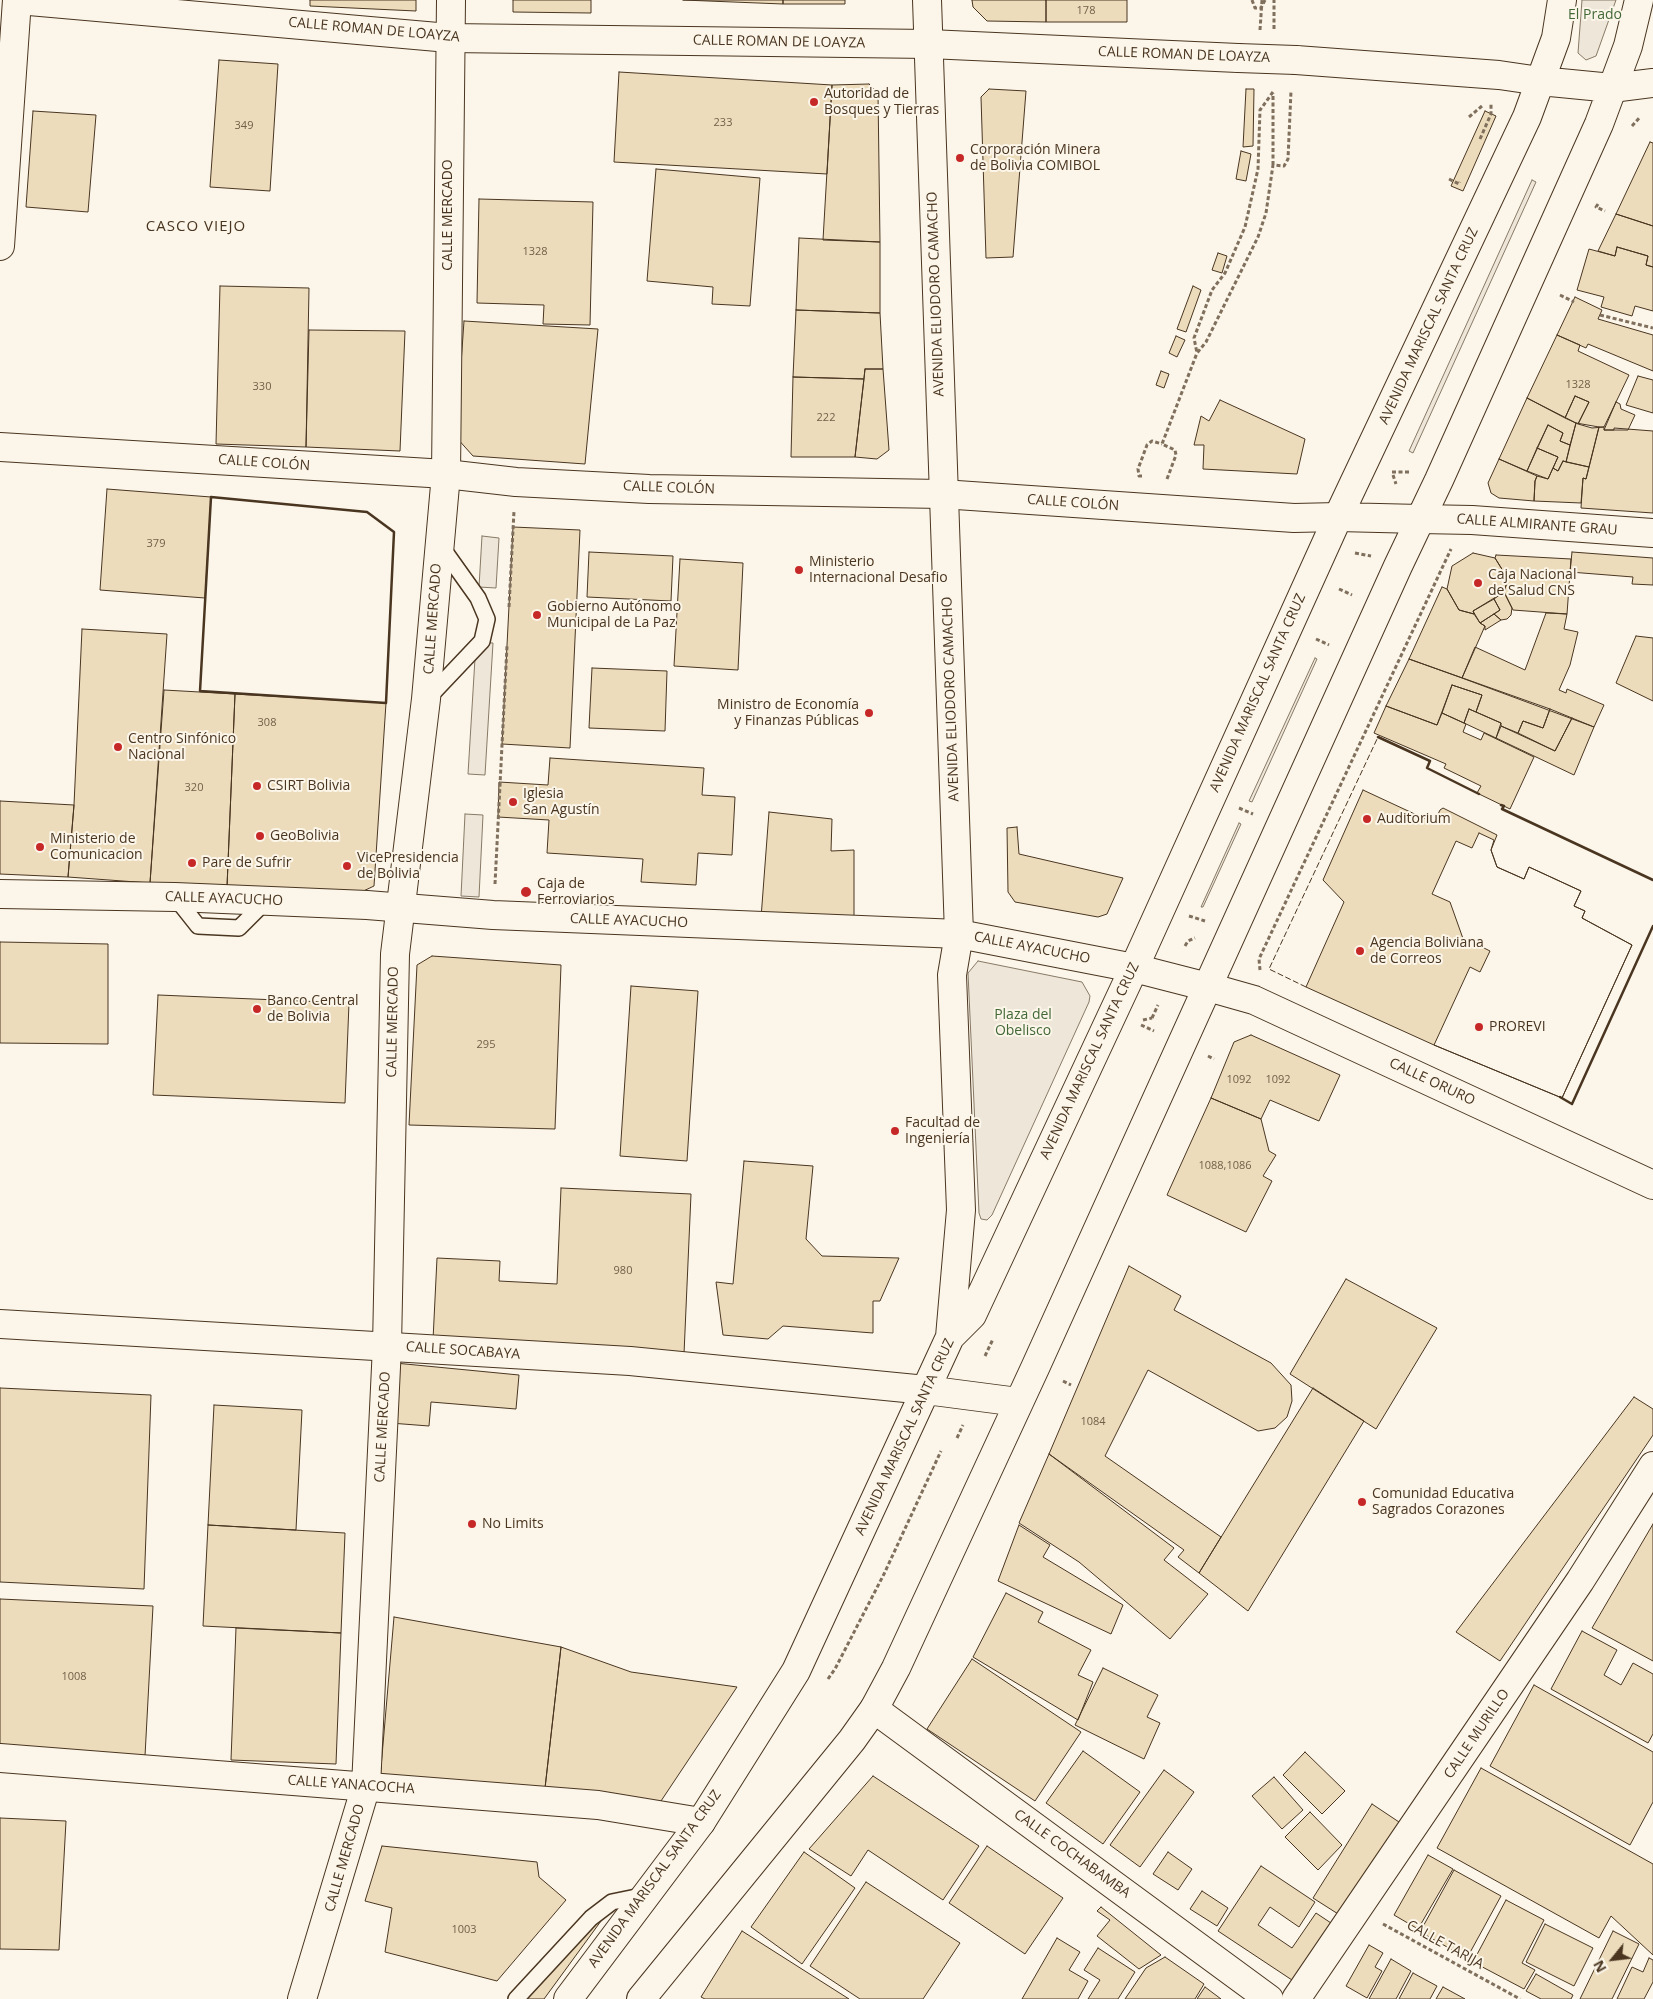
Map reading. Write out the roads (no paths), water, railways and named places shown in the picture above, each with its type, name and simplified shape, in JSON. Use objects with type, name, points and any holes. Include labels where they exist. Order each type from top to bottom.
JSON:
[{"type":"main road","name":"CALLE ROMAN DE LOAYZA","points":[[18,0],[450,38],[929,44],[1296,60],[1499,75],[1612,88],[1653,82]]},
{"type":"main road","points":[[0,246],[18,0]]},
{"type":"main road","name":"CALLE MERCADO","points":[[302,1999],[366,1786],[387,1346],[394,954],[426,700],[438,543],[446,474],[451,0]]},
{"type":"main road","name":"AVENIDA ELIODORO CAMACHO","points":[[927,0],[942,494],[959,934],[952,975],[960,1210],[950,1337]]},
{"type":"main road","name":"AVENIDA MARISCAL SANTA CRUZ","points":[[568,1999],[700,1822],[796,1671],[950,1337],[972,1315],[1134,968],[1338,517],[1527,117],[1556,38],[1562,0]]},
{"type":"main road","points":[[641,1999],[846,1748],[874,1710],[1018,1402],[1180,1043],[1208,987],[1595,133],[1628,46],[1639,0]]},
{"type":"main road","name":"CALLE COLÓN","points":[[0,446],[446,474],[516,482],[649,489],[942,494],[1294,518],[1420,519]]},
{"type":"main road","name":"CALLE ALMIRANTE GRAU","points":[[1420,519],[1472,520],[1653,534]]},
{"type":"main road","name":"CALLE AYACUCHO","points":[[0,894],[266,900],[399,907],[493,915],[959,934],[1134,968],[1208,987]]},
{"type":"main road","name":"CALLE ORURO","points":[[1208,987],[1254,1000],[1653,1186]]},
{"type":"main road","name":"CALLE SOCABAYA","points":[[0,1324],[630,1361],[926,1390],[1018,1402]]},
{"type":"main road","name":"CALLE MURILLO","points":[[1296,1999],[1580,1582],[1653,1466]]},
{"type":"main road","name":"CALLE COCHABAMBA","points":[[874,1710],[1269,1999]]},
{"type":"main road","name":"CALLE YANACOCHA","points":[[0,1758],[598,1805],[700,1822]]},
{"type":"lane","points":[[426,700],[482,640],[486,619],[478,598],[438,543]]},
{"type":"lane","points":[[516,1999],[591,1918],[612,1902],[647,1894]]},
{"type":"place","name":"Autoridad de Bosques y Tierras","points":[[814,102]]},
{"type":"place","name":"Corporación Minera de Bolivia COMIBOL","points":[[960,158]]},
{"type":"place","name":"Ministerio Internacional Desafio","points":[[799,570]]},
{"type":"place","name":"Caja Nacional de Salud CNS","points":[[1478,583]]},
{"type":"place","name":"Gobierno Autónomo Municipal de La Paz","points":[[537,615]]},
{"type":"place","name":"Ministro de Economía y Finanzas Públicas","points":[[869,713]]},
{"type":"place","name":"Centro Sinfónico Nacional","points":[[118,747]]},
{"type":"place","name":"CSIRT Bolivia","points":[[257,786]]},
{"type":"place","name":"Iglesia San Agustín","points":[[513,802]]},
{"type":"place","name":"Auditorium","points":[[1367,819]]},
{"type":"place","name":"GeoBolivia","points":[[260,836]]},
{"type":"place","name":"Ministerio de Comunicacion","points":[[40,847]]},
{"type":"place","name":"Pare de Sufrir","points":[[192,863]]},
{"type":"place","name":"VicePresidencia de Bolivia","points":[[347,866]]},
{"type":"place","name":"Caja de Ferroviarios","points":[[526,892]]},
{"type":"place","name":"Agencia Boliviana de Correos","points":[[1360,951]]},
{"type":"place","name":"Banco Central de Bolivia","points":[[257,1009]]},
{"type":"place","name":"PROREVI","points":[[1479,1027]]},
{"type":"place","name":"Facultad de Ingeniería","points":[[895,1131]]},
{"type":"place","name":"Comunidad Educativa Sagrados Corazones","points":[[1362,1502]]},
{"type":"place","name":"No Limits","points":[[472,1524]]},
{"type":"district","name":"CASCO VIEJO","points":[[196,227]]},
{"type":"park label","name":"El Prado","points":[[1595,15]]},
{"type":"park label","name":"Plaza del Obelisco","points":[[1023,1024]]}]
